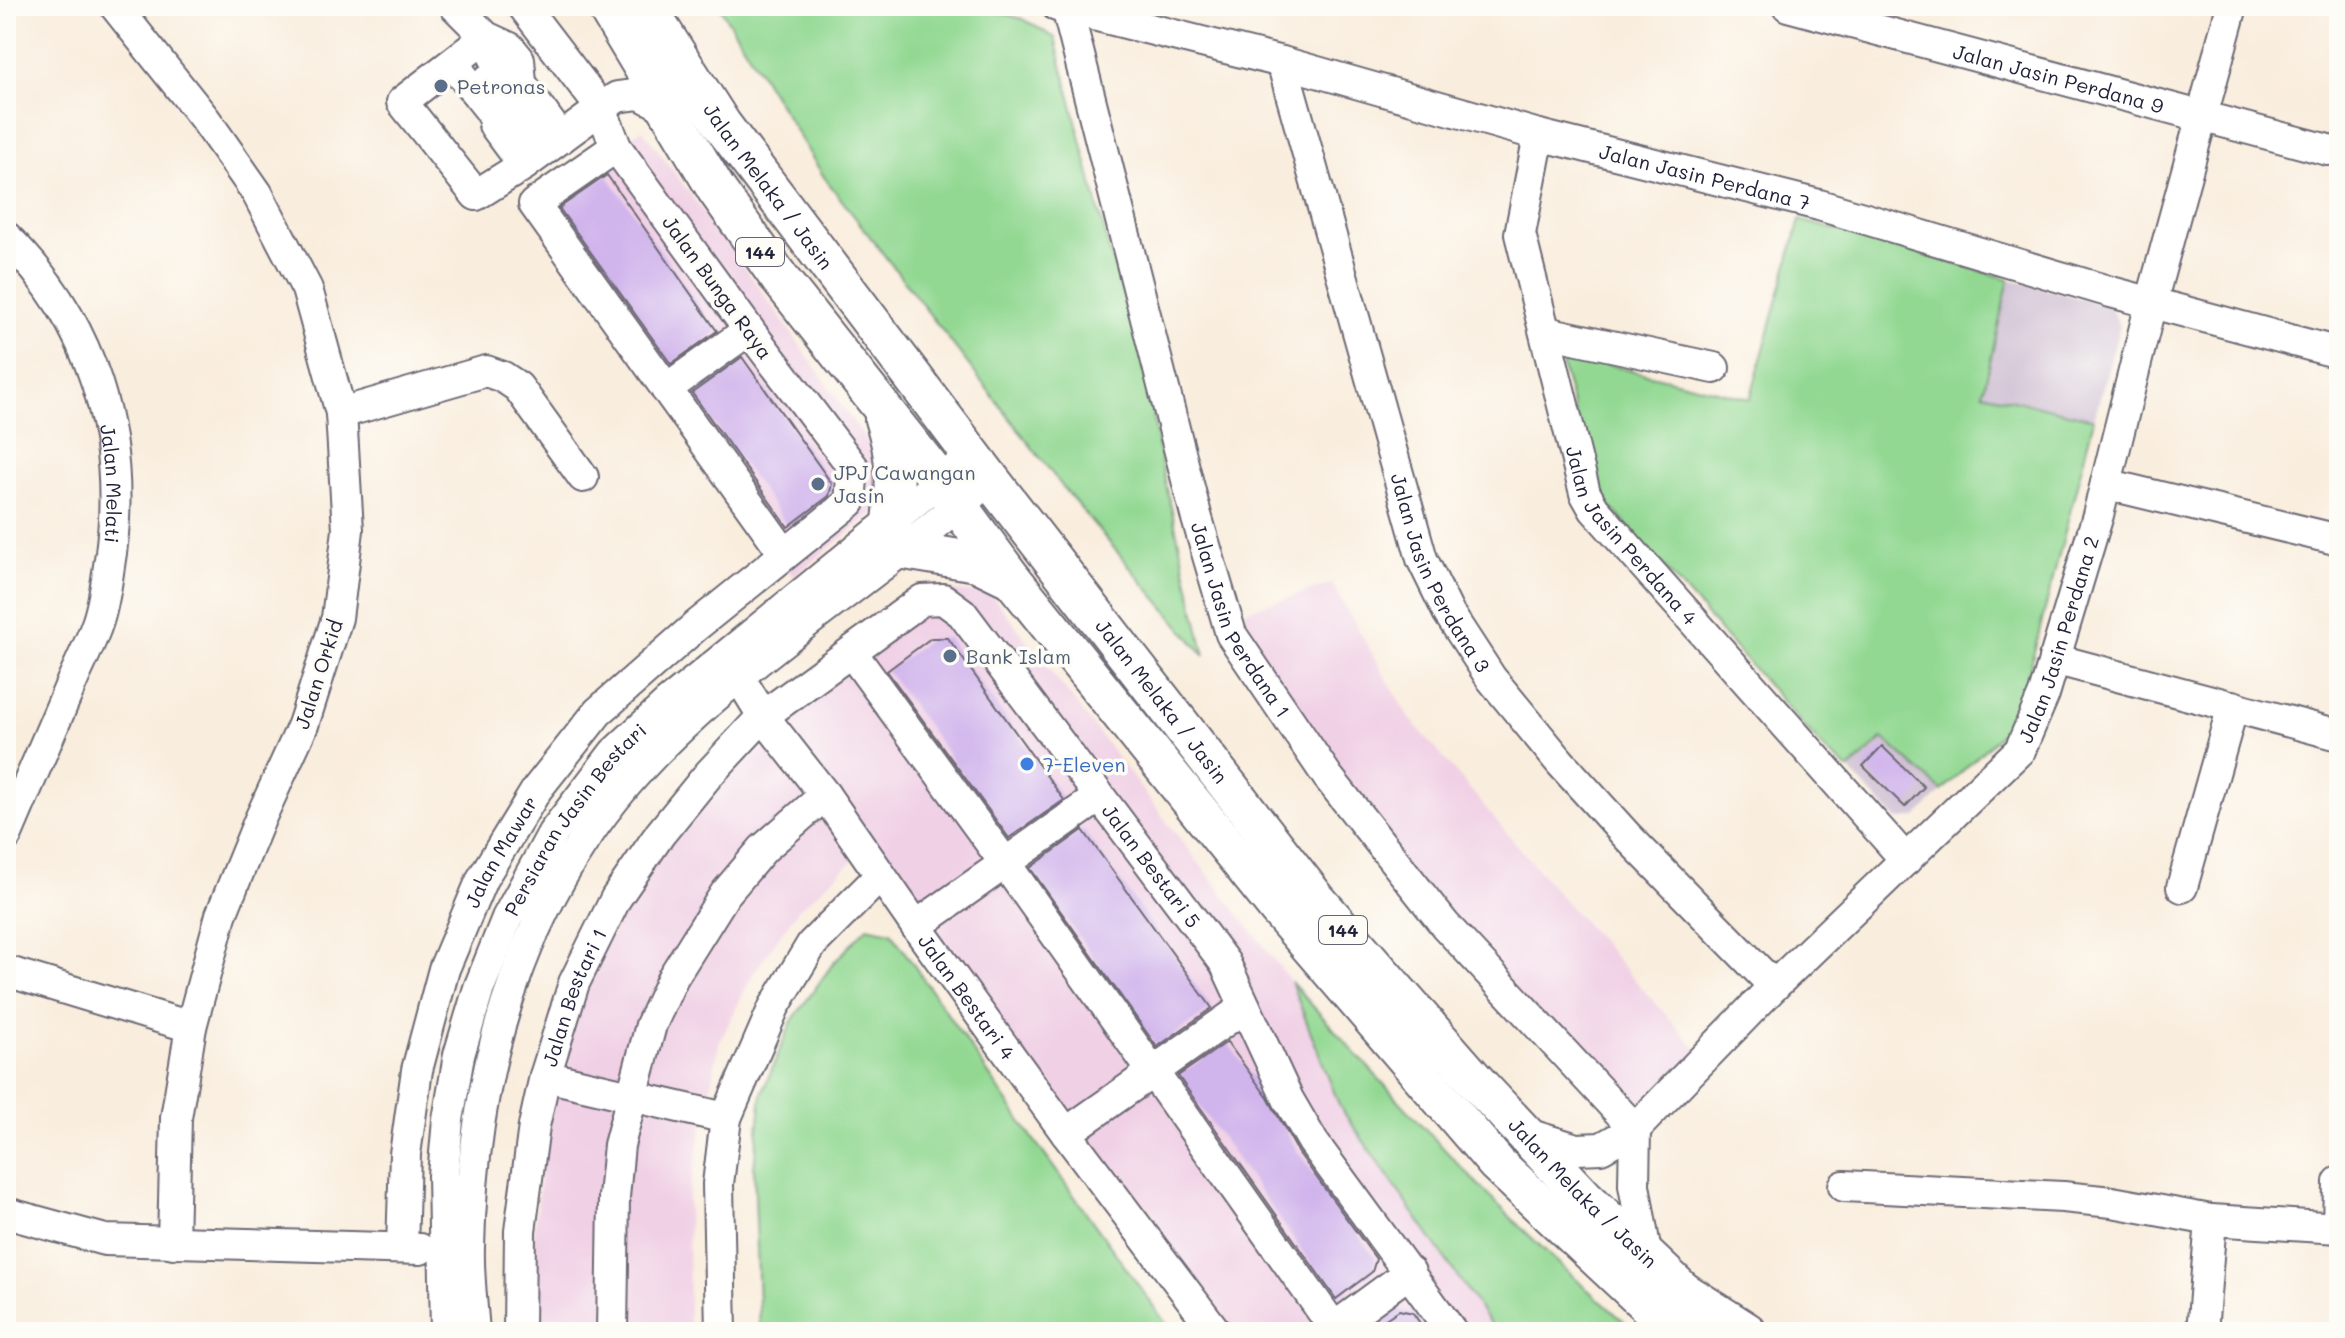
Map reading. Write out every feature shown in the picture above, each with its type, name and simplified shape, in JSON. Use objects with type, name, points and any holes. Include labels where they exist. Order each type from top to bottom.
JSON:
[{"type":"main road","name":"Jalan Melaka / Jasin","points":[[606,6],[716,189],[780,279],[1012,579],[1278,909],[1497,1164],[1659,1316],[1684,1332]]},
{"type":"main road","name":"Jalan Melaka / Jasin","points":[[646,6],[722,125],[982,468],[1316,899],[1585,1198],[1683,1291],[1747,1332]]},
{"type":"main road","points":[[880,406],[894,448],[898,536],[977,562],[1012,579]]},
{"type":"street","name":"Jalan Orkid","points":[[115,6],[205,119],[257,193],[307,289],[341,413],[348,530],[337,618],[303,725],[221,915],[191,1027],[176,1118],[173,1243]]},
{"type":"street","points":[[455,6],[462,56],[483,123],[494,125],[543,151]]},
{"type":"street","name":"Jalan Bunga Raya","points":[[523,6],[601,108],[616,147],[853,467],[850,502],[784,553]]},
{"type":"street","name":"Jalan Jasin Perdana 9","points":[[1788,6],[2328,150]]},
{"type":"street","name":"Jalan Jasin Perdana 2","points":[[1524,1133],[1577,1149],[1601,1148],[1635,1129],[1774,986],[2020,750],[2044,694],[2106,484],[2151,303],[2232,6]]},
{"type":"street","name":"Jalan Jasin Perdana 7","points":[[1064,7],[1282,62],[1539,135],[1819,205],[2151,303],[2339,353]]},
{"type":"street","name":"Jalan Jasin Perdana 1","points":[[1064,7],[1196,515],[1231,634],[1328,777],[1445,925],[1635,1129]]},
{"type":"street","points":[[543,151],[521,83],[519,59],[510,48],[462,56],[402,102],[476,195],[543,151],[617,97],[640,94],[668,109]]},
{"type":"street","points":[[462,56],[543,151]]},
{"type":"street","name":"Jalan Jasin Perdana 3","points":[[1282,62],[1422,559],[1448,612],[1491,678],[1560,762],[1627,836],[1774,986]]},
{"type":"street","name":"Jalan Jasin Perdana 4","points":[[1539,135],[1520,234],[1585,493],[1594,509],[1906,860]]},
{"type":"street","points":[[616,147],[534,204],[784,553]]},
{"type":"street","name":"Jalan Melati","points":[[6,237],[45,282],[75,333],[99,384],[109,422],[114,461],[114,529],[97,624],[6,836]]},
{"type":"street","points":[[666,389],[749,330]]},
{"type":"street","points":[[1546,332],[1714,368]]},
{"type":"street","points":[[341,413],[486,371],[518,387],[583,477]]},
{"type":"street","name":"Persiaran Jasin Bestari","points":[[474,1332],[443,1175],[448,1120],[459,1055],[479,988],[507,918],[553,833],[614,753],[730,667],[982,468]]},
{"type":"street","points":[[2106,484],[2339,540]]},
{"type":"street","name":"Jalan Mawar","points":[[402,1248],[405,1154],[417,1070],[444,969],[482,879],[537,789],[598,712],[784,553]]},
{"type":"street","name":"Jalan Bestari 5","points":[[763,716],[922,600],[943,599],[962,613],[1225,963],[1288,1099],[1313,1142],[1452,1332]]},
{"type":"street","points":[[852,653],[1005,863],[1333,1330],[1410,1272]]},
{"type":"street","points":[[2054,659],[2339,735]]},
{"type":"street","name":"Jalan Bestari 4","points":[[730,667],[1066,1133],[1216,1332]]},
{"type":"street","points":[[2182,887],[2233,706]]},
{"type":"street","name":"Jalan Bestari 1","points":[[519,1332],[520,1231],[534,1126],[545,1076],[574,983],[616,898],[660,834],[708,775],[763,716]]},
{"type":"street","points":[[612,1332],[614,1197],[619,1145],[651,1025],[696,936],[725,894],[763,849],[825,795]]},
{"type":"street","points":[[916,926],[1099,797]]},
{"type":"street","points":[[721,1332],[718,1184],[726,1118],[774,1007],[812,944],[880,876]]},
{"type":"street","points":[[6,971],[191,1027]]},
{"type":"street","points":[[1066,1133],[1245,1007]]},
{"type":"street","points":[[545,1076],[726,1118]]},
{"type":"street","points":[[1635,1129],[1634,1185],[1647,1259]]},
{"type":"street","points":[[1844,1186],[2100,1201],[2211,1220],[2339,1228],[2339,1182]]},
{"type":"street","points":[[6,1213],[105,1240],[456,1250]]},
{"type":"street","points":[[2202,1332],[2211,1220]]},
{"type":"street","name":"Persiaran Jasin Bestari","points":[[446,1332],[456,1250]]},
{"type":"shaded area","points":[[642,129],[764,294],[880,460],[875,512],[793,577],[529,209]]},
{"type":"shaded area","points":[[2009,279],[2110,307],[2120,326],[2094,419],[1983,393]]},
{"type":"shaded area","points":[[1332,584],[1408,716],[1550,884],[1698,1051],[1634,1122],[1437,918],[1232,615]]},
{"type":"shaded area","points":[[932,589],[991,594],[1291,982],[1340,1107],[1496,1332],[1207,1332],[866,849],[799,909],[753,973],[719,1044],[688,1197],[689,1332],[528,1332],[548,1101],[583,987],[637,886],[701,802]]},
{"type":"shaded area","points":[[1883,738],[1942,791],[1917,817],[1897,820],[1849,770]]},
{"type":"green space","points":[[719,6],[972,6],[1023,19],[1055,38],[1109,250],[1144,357],[1161,463],[1205,656],[1065,490],[824,177]]},
{"type":"green space","points":[[1800,220],[2009,279],[1983,393],[2094,419],[2017,718],[1942,791],[1883,738],[1849,770],[1826,751],[1595,489],[1562,365],[1573,356],[1750,399]]},
{"type":"green space","points":[[867,927],[891,932],[1029,1133],[1172,1332],[760,1332],[754,1168],[762,1093],[792,1021],[832,965]]},
{"type":"green space","points":[[1291,982],[1501,1207],[1637,1332],[1496,1332],[1340,1107]]},
{"type":"building","points":[[607,175],[717,331],[671,364],[559,208]]},
{"type":"building","points":[[742,357],[832,484],[829,496],[788,527],[692,393]]},
{"type":"building","points":[[931,638],[948,638],[1064,800],[1009,838],[887,671]]},
{"type":"building","points":[[1882,746],[1924,787],[1905,807],[1863,766]]},
{"type":"building","points":[[1083,830],[1212,1008],[1157,1047],[1030,868]]},
{"type":"building","points":[[1227,1042],[1268,1098],[1298,1152],[1376,1259],[1372,1272],[1336,1299],[1178,1076]]},
{"type":"building","points":[[1399,1310],[1413,1313],[1426,1332],[1366,1332]]},
{"type":"place","name":"Petronas","points":[[441,86]]},
{"type":"place","name":"JPJ Cawangan Jasin","points":[[818,484]]},
{"type":"place","name":"Bank Islam","points":[[950,656]]},
{"type":"place","name":"7-Eleven","points":[[1027,764]]}]
